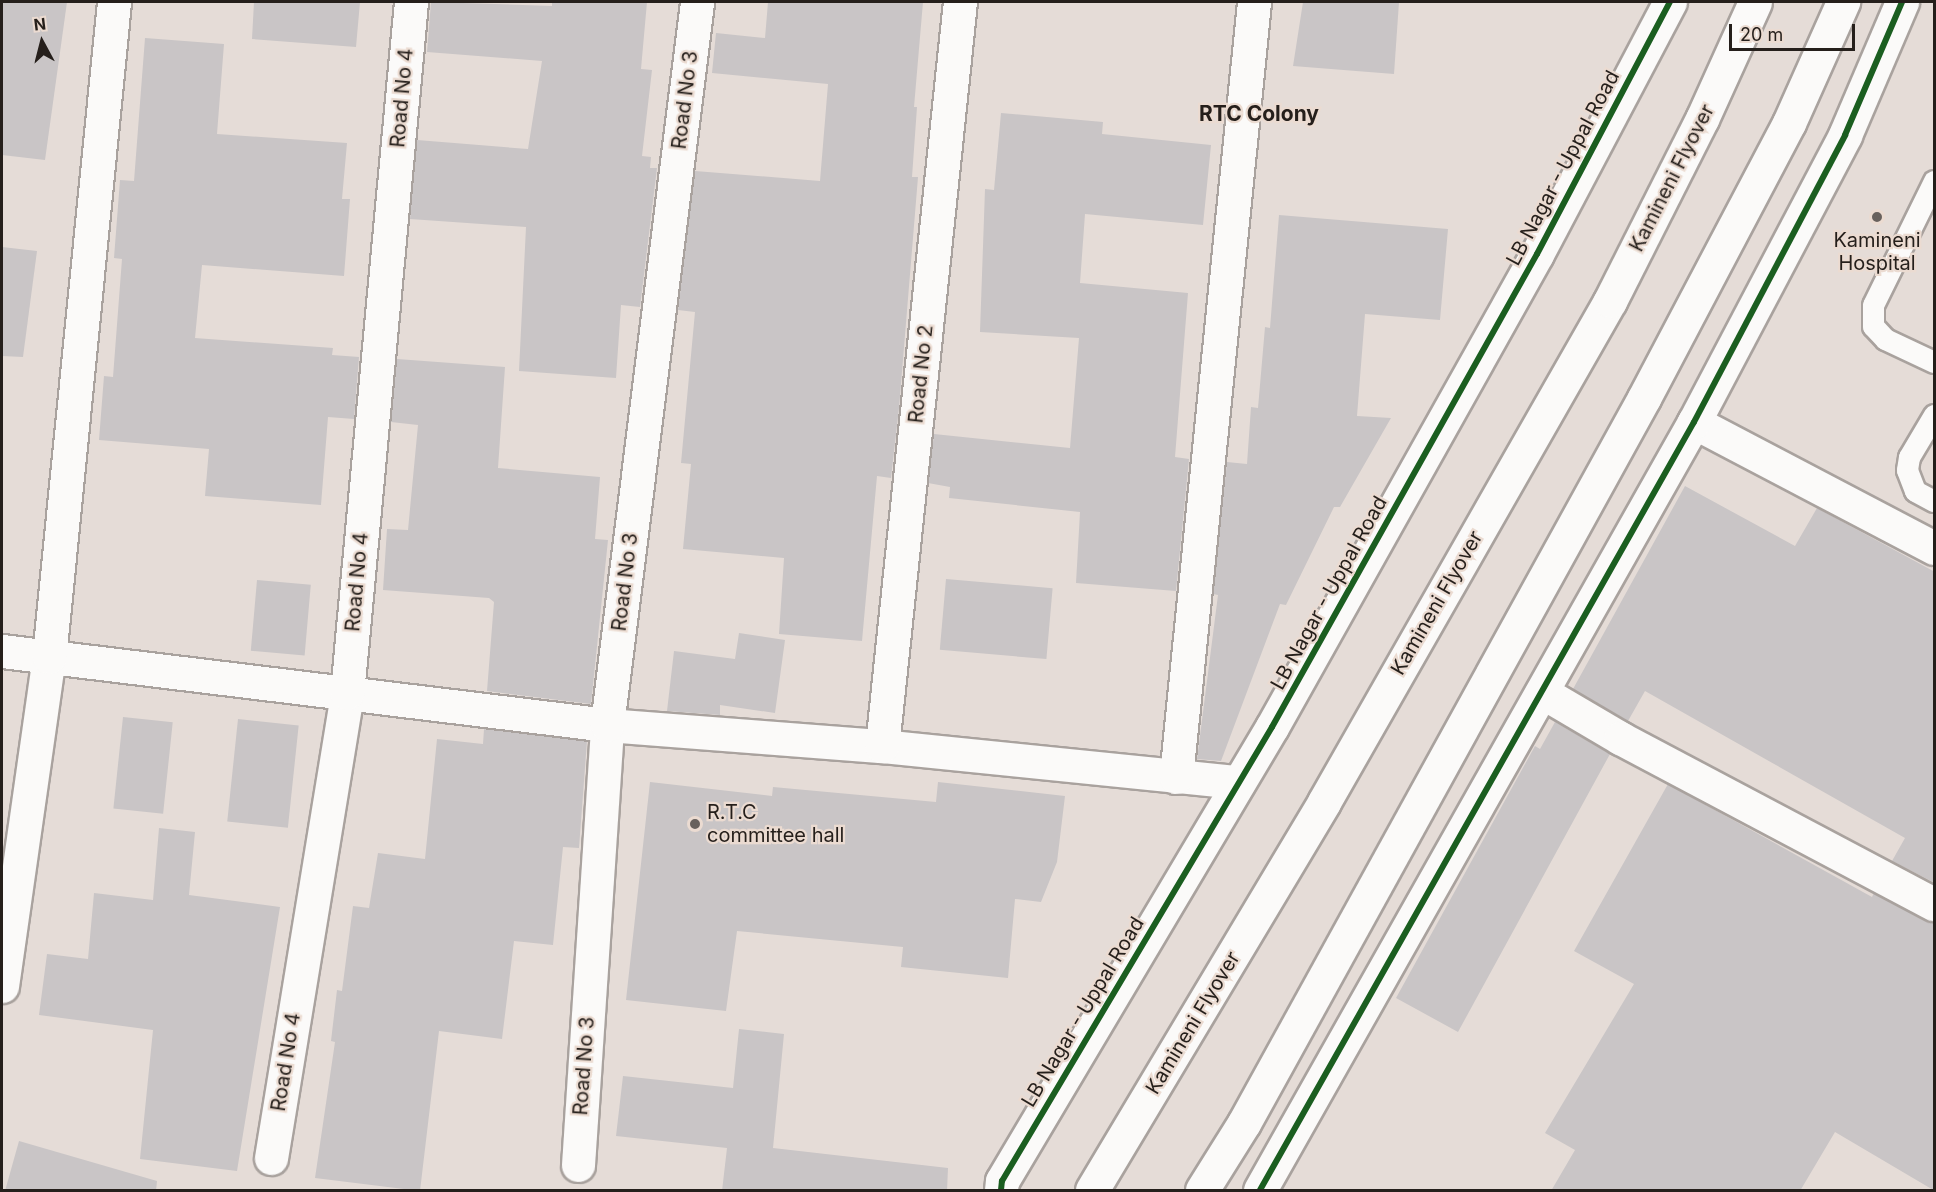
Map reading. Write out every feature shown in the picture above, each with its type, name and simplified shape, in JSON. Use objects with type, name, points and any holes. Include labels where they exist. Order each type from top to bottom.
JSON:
[{"type":"main road","points":[[2,986],[48,657],[114,2]]},
{"type":"main road","name":"Road No 4","points":[[271,1158],[347,693],[411,2]]},
{"type":"main road","name":"Road No 3","points":[[578,1165],[608,725],[697,2]]},
{"type":"main road","name":"Road No 2","points":[[882,746],[960,2]]},
{"type":"main road","points":[[1176,777],[1254,2]]},
{"type":"main road","name":"LB Nagar - Uppal Road","points":[[1001,1191],[1002,1181],[1238,782],[1532,264],[1670,2]]},
{"type":"main road","points":[[1202,1191],[1244,1124],[1650,387],[1819,56],[1843,2]]},
{"type":"main road","points":[[1260,1191],[1694,422],[1845,135],[1902,2]]},
{"type":"main road","name":"Kamineni Flyover","points":[[1092,1191],[1317,812],[1610,301],[1750,13]]},
{"type":"main road","points":[[1694,422],[1935,548]]},
{"type":"main road","points":[[2,651],[608,725],[882,746],[1238,782]]},
{"type":"main road","points":[[1542,692],[1620,738],[1935,904]]},
{"type":"lane","points":[[1935,181],[1873,305],[1873,326],[1885,339],[1935,362]]},
{"type":"lane","points":[[1935,415],[1909,457],[1907,470],[1915,491],[1935,501]]},
{"type":"building","points":[[2,2],[67,2],[45,160],[2,155]]},
{"type":"building","points":[[254,2],[360,2],[356,47],[252,39]]},
{"type":"building","points":[[431,2],[552,6],[552,2],[647,2],[641,69],[652,70],[642,156],[651,157],[650,168],[657,168],[640,307],[621,305],[616,378],[519,371],[526,227],[410,219],[417,140],[528,149],[542,61],[427,52]]},
{"type":"building","points":[[768,2],[923,2],[914,107],[917,107],[912,177],[918,177],[899,408],[891,478],[877,476],[862,641],[779,634],[784,558],[683,549],[691,464],[681,463],[695,312],[678,310],[695,171],[820,181],[828,84],[712,73],[716,33],[765,38]]},
{"type":"building","points":[[1303,2],[1399,2],[1394,74],[1293,66]]},
{"type":"building","points":[[145,38],[224,44],[217,134],[347,143],[342,199],[350,199],[344,276],[202,265],[195,338],[333,348],[332,355],[359,357],[354,419],[328,417],[321,505],[205,496],[209,449],[99,440],[104,376],[113,377],[122,259],[114,258],[120,180],[134,181]]},
{"type":"building","points":[[1001,113],[1103,122],[1102,134],[1211,145],[1203,225],[1085,214],[1080,283],[1188,293],[1175,457],[1189,459],[1176,591],[1076,583],[1080,512],[949,498],[950,487],[928,483],[934,434],[1070,448],[1079,338],[980,332],[985,189],[994,190]]},
{"type":"building","points":[[1279,215],[1448,229],[1440,320],[1365,314],[1357,416],[1391,418],[1340,507],[1334,507],[1286,605],[1280,604],[1221,761],[1197,759],[1218,595],[1213,594],[1227,462],[1247,464],[1251,407],[1258,408],[1265,327],[1270,328]]},
{"type":"building","points":[[2,247],[37,251],[23,357],[2,356]]},
{"type":"building","points":[[397,359],[505,367],[498,468],[600,477],[595,539],[608,540],[591,704],[487,691],[494,602],[489,598],[383,590],[387,529],[408,530],[418,425],[391,422]]},
{"type":"building","points":[[1685,486],[1795,546],[1817,508],[1935,572],[1935,883],[1892,861],[1905,838],[1645,691],[1628,721],[1573,689]]},
{"type":"building","points":[[946,579],[1053,588],[1046,659],[940,650]]},
{"type":"building","points":[[257,580],[311,585],[305,655],[251,651]]},
{"type":"building","points":[[739,633],[785,640],[775,713],[720,705],[720,715],[667,711],[674,651],[735,659]]},
{"type":"building","points":[[123,717],[173,722],[163,814],[113,808]]},
{"type":"building","points":[[238,719],[299,725],[288,828],[227,821]]},
{"type":"building","points":[[1555,722],[1610,754],[1458,1032],[1396,998],[1535,746],[1540,749]]},
{"type":"building","points":[[484,729],[587,741],[579,848],[563,847],[553,945],[514,941],[502,1039],[439,1031],[420,1191],[315,1178],[335,1042],[331,1041],[337,990],[342,991],[353,906],[369,908],[378,853],[425,859],[437,739],[483,744]]},
{"type":"building","points":[[650,782],[772,796],[773,787],[936,802],[938,782],[1065,796],[1057,862],[1041,902],[1015,899],[1008,978],[901,967],[903,947],[737,931],[726,1011],[626,1000]]},
{"type":"building","points":[[1668,784],[1872,897],[1874,893],[1935,923],[1935,1191],[1835,1132],[1800,1191],[1551,1191],[1575,1150],[1545,1133],[1634,984],[1574,951]]},
{"type":"building","points":[[159,828],[195,832],[189,895],[280,907],[237,1171],[140,1159],[153,1030],[39,1015],[47,954],[88,959],[94,893],[153,900]]},
{"type":"building","points":[[739,1029],[784,1034],[773,1148],[948,1168],[947,1191],[722,1191],[727,1148],[616,1136],[623,1076],[733,1088]]},
{"type":"building","points":[[19,1141],[157,1181],[156,1191],[5,1191]]},
{"type":"cycle path","points":[[1001,1190],[1002,1181],[1272,727],[1537,254],[1670,2]]},
{"type":"cycle path","points":[[1260,1190],[1694,422],[1845,135],[1902,2]]},
{"type":"place","name":"Kamineni Hospital","points":[[1877,217]]},
{"type":"place","name":"R.T.C committee hall","points":[[695,824]]},
{"type":"district","name":"RTC Colony","points":[[1259,114]]}]
